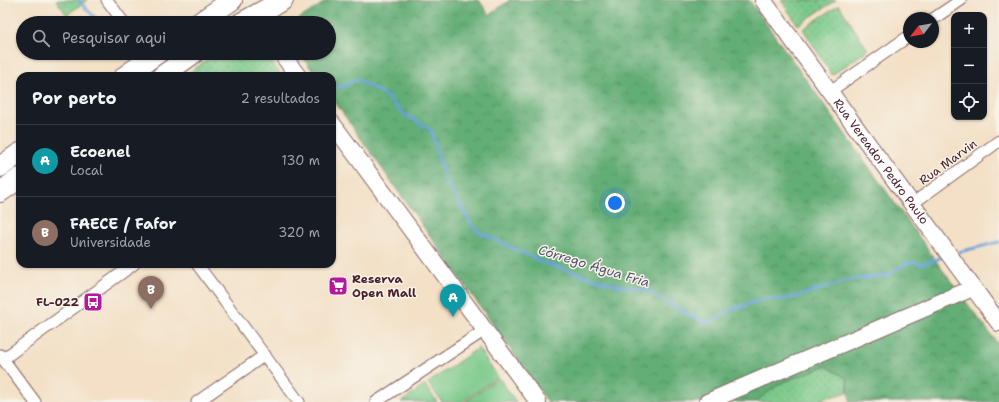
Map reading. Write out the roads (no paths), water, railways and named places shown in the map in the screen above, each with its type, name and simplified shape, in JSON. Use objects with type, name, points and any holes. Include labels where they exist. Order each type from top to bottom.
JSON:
[{"type":"highway","points":[[209,16],[232,0]]},
{"type":"highway","points":[[259,16],[283,0]]},
{"type":"highway","points":[[130,72],[146,60]]},
{"type":"highway","points":[[168,72],[184,60]]},
{"type":"highway","points":[[0,167],[16,156]]},
{"type":"highway","points":[[0,192],[16,181]]},
{"type":"street","points":[[107,0],[119,16]]},
{"type":"street","name":"Rua Vereador Pedro Paulo","points":[[763,0],[999,323]]},
{"type":"street","points":[[939,16],[961,0]]},
{"type":"street","points":[[829,92],[903,40]]},
{"type":"street","points":[[286,60],[295,72]]},
{"type":"street","points":[[336,128],[538,402]]},
{"type":"street","name":"Rua Marvin","points":[[912,204],[999,141]]},
{"type":"street","points":[[35,402],[1,357],[128,268]]},
{"type":"street","points":[[200,268],[299,402]]},
{"type":"street","points":[[707,402],[973,288]]},
{"type":"street","points":[[376,402],[484,330]]},
{"type":"street","points":[[197,402],[265,355]]},
{"type":"waterway","name":"Córrego Água Fria","points":[[78,0],[93,16]]},
{"type":"waterway","name":"Córrego Água Fria","points":[[336,87],[345,86],[356,79],[385,95],[404,114],[431,130],[445,180],[475,230],[544,263],[609,283],[648,291],[690,316],[709,323],[733,309],[764,299],[788,299],[850,280],[888,275],[909,262],[923,264],[943,257]]},
{"type":"waterway","name":"Córrego Água Fria","points":[[959,252],[999,242]]},
{"type":"place","name":"Reserva Open Mall","points":[[338,286]]},
{"type":"place","name":"FL-022","points":[[93,302]]},
{"type":"place","name":"FAECE / Fafor","points":[[151,309]]},
{"type":"place","name":"Ecoenel","points":[[453,317]]}]
